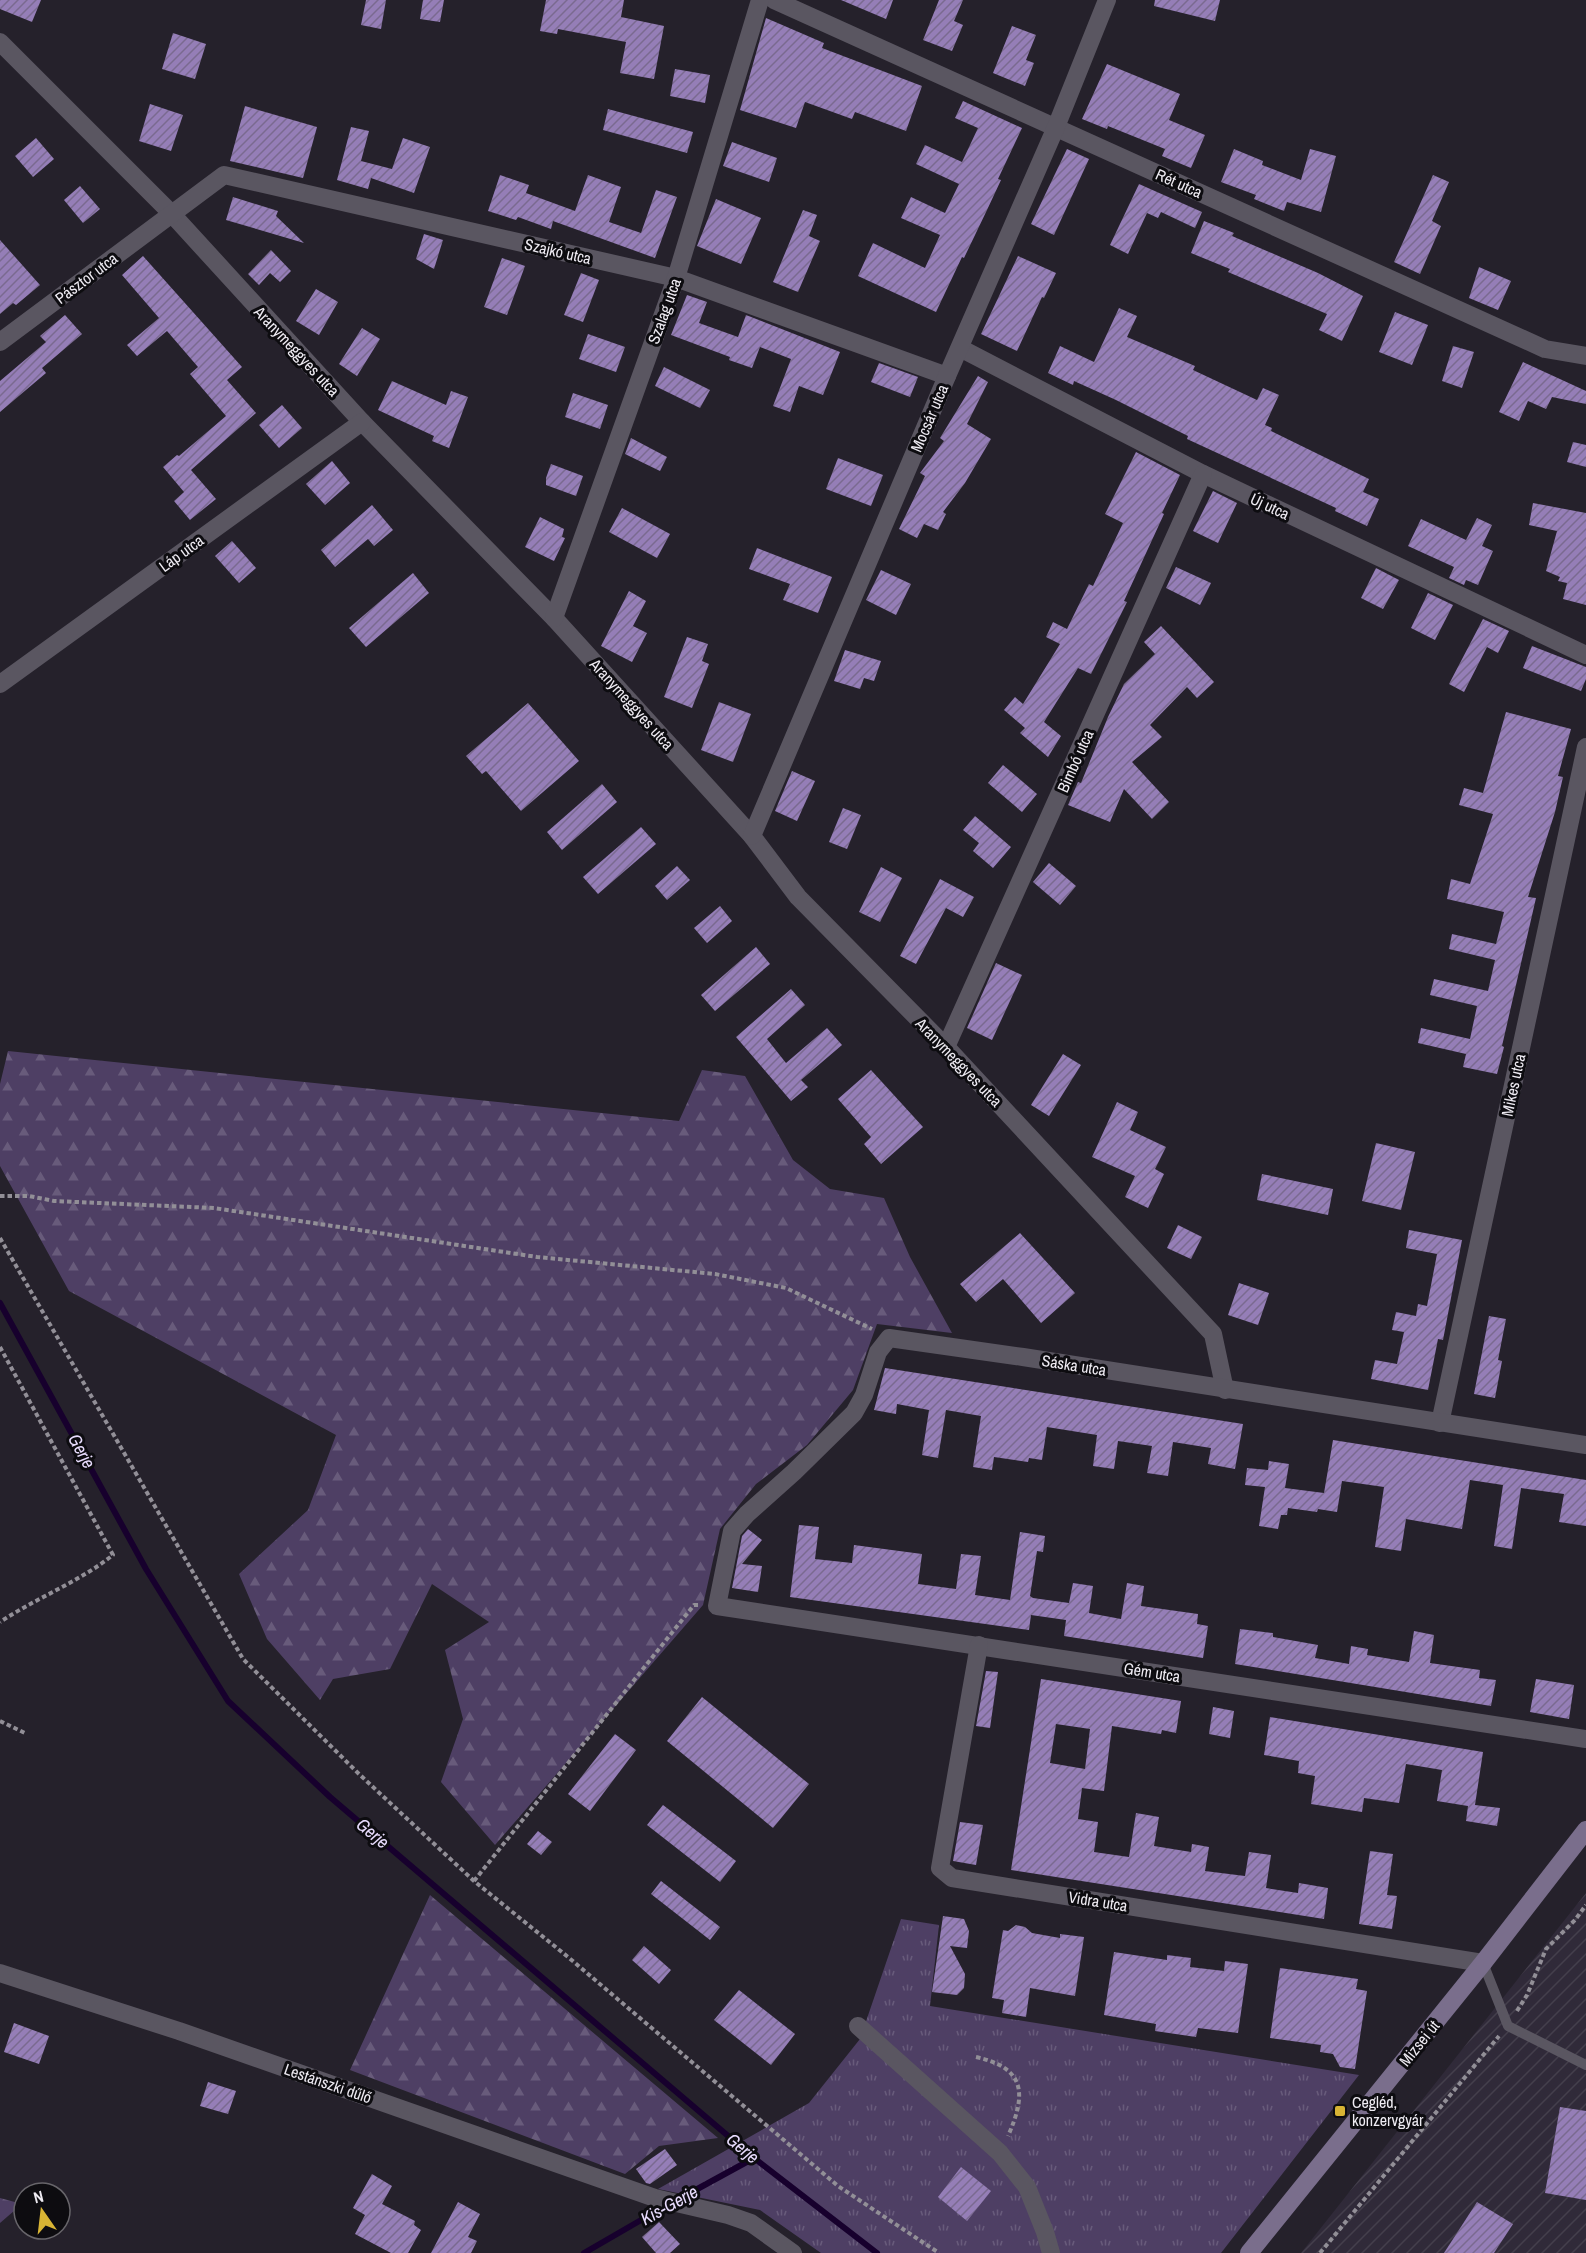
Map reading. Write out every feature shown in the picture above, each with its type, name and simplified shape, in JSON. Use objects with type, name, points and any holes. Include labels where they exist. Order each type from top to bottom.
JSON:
[{"type":"main road","name":"Mizsei út","points":[[1249,2253],[1483,1963],[1586,1830]]},
{"type":"street","name":"Szalag utca","points":[[554,618],[676,278],[760,0]]},
{"type":"street","name":"Rét utca","points":[[774,0],[1545,349],[1586,356]]},
{"type":"street","name":"Mocsár utca","points":[[752,836],[947,376],[1056,127],[1107,0]]},
{"type":"street","name":"Aranymeggyes utca","points":[[0,42],[171,213],[362,422],[554,618],[752,836],[798,897],[946,1047],[1213,1334],[1225,1389]]},
{"type":"street","name":"Szajkó utca","points":[[171,213],[224,175],[676,278],[947,376]]},
{"type":"street","name":"Pásztor utca","points":[[0,342],[171,213]]},
{"type":"street","name":"Új utca","points":[[960,348],[1203,474],[1586,655]]},
{"type":"street","name":"Láp utca","points":[[0,684],[362,422]]},
{"type":"street","name":"Bimbó utca","points":[[946,1047],[1203,474]]},
{"type":"street","name":"Mikes utca","points":[[1440,1423],[1586,747]]},
{"type":"street","name":"Sáska utca","points":[[889,1338],[1586,1445]]},
{"type":"street","points":[[717,1606],[732,1531],[854,1413],[864,1395],[878,1352],[889,1338]]},
{"type":"street","name":"Gém utca","points":[[717,1606],[1586,1739]]},
{"type":"street","name":"Vidra utca","points":[[978,1645],[940,1868],[952,1878],[1483,1963]]},
{"type":"street","name":"Lestánszki dűlő","points":[[0,1973],[179,2031],[655,2198],[684,2207],[728,2215],[751,2223],[793,2253]]},
{"type":"street","points":[[858,2026],[1000,2153],[1027,2187],[1051,2253]]},
{"type":"lane","points":[[1483,1963],[1508,2026],[1586,2065]]},
{"type":"path","points":[[0,1196],[214,1209],[537,1257],[715,1274],[786,1288],[889,1338]]},
{"type":"path","points":[[0,1238],[243,1659],[358,1774],[474,1881],[568,1957],[838,2186],[939,2253]]},
{"type":"path","points":[[0,1347],[113,1555],[97,1568],[29,1603],[0,1623]]},
{"type":"path","points":[[474,1881],[694,1605],[717,1606]]},
{"type":"path","points":[[0,1720],[27,1734]]},
{"type":"path","points":[[1320,2253],[1508,2026],[1527,1995],[1546,1949],[1575,1920],[1586,1905]]},
{"type":"path","points":[[976,2057],[997,2062],[1011,2073],[1018,2085],[1019,2099],[1015,2119],[1000,2153]]},
{"type":"shaded area","points":[[1586,1893],[1586,2253],[1301,2253]]},
{"type":"green space","points":[[8,1051],[679,1121],[702,1070],[745,1076],[793,1160],[830,1189],[884,1198],[910,1257],[952,1333],[877,1324],[853,1390],[807,1445],[756,1484],[720,1529],[703,1605],[495,1845],[441,1782],[463,1719],[445,1650],[489,1622],[432,1584],[390,1669],[333,1679],[320,1700],[267,1639],[239,1574],[308,1510],[336,1435],[69,1291],[0,1166],[0,1084]]},
{"type":"green space","points":[[430,1895],[718,2138],[659,2146],[625,2174],[350,2070]]},
{"type":"green space","points":[[901,1919],[939,1925],[930,2006],[1359,2075],[1221,2253],[821,2253],[760,2210],[658,2189],[809,2103],[860,2039]]},
{"type":"green space","points":[[0,2198],[12,2201],[12,2213],[0,2223]]},
{"type":"building","points":[[0,0],[41,0],[32,22],[0,9]]},
{"type":"building","points":[[366,0],[386,0],[381,29],[361,25]]},
{"type":"building","points":[[423,0],[444,0],[440,22],[420,19]]},
{"type":"building","points":[[546,0],[624,0],[621,17],[664,26],[654,79],[620,73],[626,42],[558,29],[557,34],[540,31]]},
{"type":"building","points":[[841,0],[893,0],[886,19]]},
{"type":"building","points":[[939,0],[963,0],[954,21],[963,25],[952,51],[923,40]]},
{"type":"building","points":[[1155,0],[1220,0],[1215,21],[1154,6]]},
{"type":"building","points":[[766,18],[824,43],[822,48],[922,86],[906,131],[855,112],[852,119],[805,102],[796,128],[740,110]]},
{"type":"building","points":[[1012,26],[1036,35],[1026,60],[1034,63],[1025,86],[993,73]]},
{"type":"building","points":[[173,33],[206,44],[195,79],[162,69]]},
{"type":"building","points":[[1107,64],[1180,94],[1169,120],[1205,135],[1191,168],[1162,156],[1165,149],[1108,126],[1107,129],[1082,119]]},
{"type":"building","points":[[675,69],[710,75],[705,103],[670,96]]},
{"type":"building","points":[[963,101],[1022,128],[998,179],[1001,180],[987,210],[936,312],[858,276],[873,243],[925,268],[940,235],[901,218],[911,197],[945,213],[959,184],[916,164],[925,145],[962,162],[978,128],[955,118]]},
{"type":"building","points":[[150,104],[183,115],[171,151],[139,141]]},
{"type":"building","points":[[245,106],[317,127],[303,178],[230,161]]},
{"type":"building","points":[[608,109],[693,132],[687,153],[603,130]]},
{"type":"building","points":[[351,127],[369,131],[361,161],[392,169],[403,138],[430,147],[414,193],[371,178],[368,189],[337,180]]},
{"type":"building","points":[[36,138],[54,159],[33,177],[15,156]]},
{"type":"building","points":[[732,142],[777,158],[769,182],[723,166]]},
{"type":"building","points":[[1067,149],[1089,159],[1054,235],[1031,224]]},
{"type":"building","points":[[1234,149],[1263,161],[1262,165],[1301,180],[1310,149],[1336,156],[1321,212],[1287,202],[1284,211],[1254,199],[1256,195],[1221,182]]},
{"type":"building","points":[[500,175],[529,185],[526,193],[575,211],[588,175],[621,187],[609,222],[641,233],[656,190],[677,197],[655,258],[553,221],[551,229],[518,217],[516,220],[488,211]]},
{"type":"building","points":[[1433,175],[1449,182],[1432,221],[1441,226],[1420,274],[1394,262]]},
{"type":"building","points":[[1139,184],[1202,212],[1195,228],[1161,212],[1158,218],[1147,213],[1128,254],[1110,245]]},
{"type":"building","points":[[80,186],[100,209],[83,223],[64,200]]},
{"type":"building","points":[[233,197],[278,211],[276,216],[304,243],[226,220]]},
{"type":"building","points":[[716,199],[761,218],[741,264],[697,246]]},
{"type":"building","points":[[803,210],[817,215],[809,236],[820,241],[798,292],[773,282]]},
{"type":"building","points":[[1204,221],[1234,233],[1232,236],[1318,273],[1363,296],[1342,341],[1319,330],[1327,314],[1228,272],[1230,269],[1191,253]]},
{"type":"building","points":[[424,234],[443,240],[434,269],[416,259]]},
{"type":"building","points":[[0,240],[40,285],[16,305],[13,303],[0,314]]},
{"type":"building","points":[[271,250],[291,271],[280,282],[270,273],[259,285],[248,274]]},
{"type":"building","points":[[143,256],[242,367],[227,380],[256,413],[191,470],[216,499],[190,520],[174,501],[184,492],[163,467],[226,416],[190,374],[198,367],[167,331],[137,356],[127,345],[159,318],[122,275]]},
{"type":"building","points":[[1018,256],[1056,273],[1017,351],[981,334]]},
{"type":"building","points":[[502,258],[525,266],[507,315],[484,307]]},
{"type":"building","points":[[1479,267],[1511,281],[1498,310],[1469,298]]},
{"type":"building","points":[[581,273],[599,280],[583,322],[564,315]]},
{"type":"building","points":[[316,289],[338,302],[319,335],[296,321]]},
{"type":"building","points":[[687,295],[707,302],[699,323],[738,337],[746,315],[840,352],[823,395],[799,386],[790,412],[773,406],[791,359],[760,347],[752,368],[729,360],[730,357],[671,335]]},
{"type":"building","points":[[1119,308],[1137,316],[1127,337],[1195,366],[1193,370],[1257,400],[1263,388],[1279,395],[1265,425],[1272,428],[1271,431],[1369,479],[1363,492],[1379,499],[1367,526],[1335,511],[1336,508],[1187,439],[1188,436],[1116,400],[1074,381],[1073,385],[1048,373],[1060,346],[1094,362]]},
{"type":"building","points":[[1395,312],[1428,325],[1412,365],[1379,352]]},
{"type":"building","points":[[65,315],[82,334],[42,368],[46,373],[0,412],[0,381],[46,342],[40,336]]},
{"type":"building","points":[[362,328],[380,339],[357,376],[339,364]]},
{"type":"building","points":[[588,334],[625,347],[616,372],[579,359]]},
{"type":"building","points":[[1453,346],[1474,352],[1462,388],[1442,381]]},
{"type":"building","points":[[1523,362],[1586,391],[1586,404],[1552,397],[1546,409],[1528,401],[1519,421],[1499,412]]},
{"type":"building","points":[[879,363],[918,377],[910,397],[871,382]]},
{"type":"building","points":[[664,367],[710,390],[700,408],[655,386]]},
{"type":"building","points":[[978,376],[988,382],[967,424],[991,439],[965,483],[943,512],[946,514],[938,530],[924,524],[917,538],[899,529],[925,476],[920,473],[944,441],[940,438]]},
{"type":"building","points":[[392,381],[446,405],[451,391],[468,397],[449,448],[432,441],[434,436],[378,410]]},
{"type":"building","points":[[573,393],[608,405],[600,429],[565,417]]},
{"type":"building","points":[[282,405],[302,428],[279,448],[259,425]]},
{"type":"building","points":[[631,438],[667,457],[660,471],[625,454]]},
{"type":"building","points":[[1573,442],[1586,445],[1586,467],[1567,462]]},
{"type":"building","points":[[1136,452],[1180,475],[1124,601],[1127,602],[1091,674],[1078,668],[1044,722],[1061,736],[1048,757],[1020,733],[1025,728],[1004,710],[1015,697],[1023,704],[1060,644],[1046,637],[1053,622],[1067,629],[1089,584],[1093,586],[1123,523],[1105,514]]},
{"type":"building","points":[[838,458],[883,475],[871,506],[826,489]]},
{"type":"building","points":[[332,461],[350,483],[325,505],[306,484]]},
{"type":"building","points":[[551,464],[583,476],[576,496],[546,485]]},
{"type":"building","points":[[1213,491],[1237,503],[1218,543],[1193,531]]},
{"type":"building","points":[[1533,503],[1586,513],[1586,605],[1563,599],[1567,583],[1558,581],[1560,577],[1546,571],[1557,531],[1529,525]]},
{"type":"building","points":[[372,505],[393,530],[374,546],[368,539],[335,567],[321,550]]},
{"type":"building","points":[[622,508],[670,534],[657,558],[609,532]]},
{"type":"building","points":[[540,517],[564,529],[562,537],[565,538],[554,561],[525,547]]},
{"type":"building","points":[[1477,518],[1492,525],[1482,546],[1493,551],[1478,585],[1466,580],[1464,585],[1449,578],[1454,567],[1408,546],[1421,519],[1466,540]]},
{"type":"building","points":[[232,541],[256,568],[239,583],[215,556]]},
{"type":"building","points":[[757,548],[832,577],[818,613],[783,600],[790,584],[749,569]]},
{"type":"building","points":[[1176,567],[1211,583],[1200,605],[1166,588]]},
{"type":"building","points":[[1376,568],[1399,580],[1383,609],[1361,598]]},
{"type":"building","points":[[881,570],[911,584],[896,615],[866,600]]},
{"type":"building","points":[[413,573],[429,593],[366,647],[349,628]]},
{"type":"building","points":[[629,591],[646,601],[633,626],[647,633],[632,662],[601,646]]},
{"type":"building","points":[[1428,593],[1453,605],[1435,640],[1411,628]]},
{"type":"building","points":[[1483,619],[1509,631],[1498,653],[1487,647],[1464,692],[1449,684]]},
{"type":"building","points":[[1161,626],[1214,682],[1197,698],[1187,687],[1150,725],[1162,737],[1132,762],[1169,802],[1152,819],[1124,789],[1110,822],[1068,805],[1078,782],[1081,783],[1124,684],[1155,654],[1144,642]]},
{"type":"building","points":[[687,637],[708,644],[702,661],[709,664],[692,708],[664,697]]},
{"type":"building","points":[[1532,646],[1586,667],[1586,679],[1581,691],[1523,668]]},
{"type":"building","points":[[845,650],[881,661],[874,681],[864,678],[860,689],[834,681]]},
{"type":"building","points":[[719,702],[751,714],[733,762],[701,750]]},
{"type":"building","points":[[528,703],[579,761],[521,811],[486,771],[482,774],[466,756]]},
{"type":"building","points":[[1506,712],[1571,729],[1558,776],[1563,777],[1555,812],[1528,897],[1536,898],[1497,1074],[1463,1067],[1466,1054],[1418,1043],[1421,1028],[1470,1039],[1477,1006],[1430,995],[1434,979],[1488,991],[1495,960],[1449,949],[1452,934],[1496,944],[1504,912],[1447,899],[1451,879],[1470,884],[1493,814],[1459,805],[1464,788],[1483,793]]},
{"type":"building","points":[[1003,765],[1037,794],[1022,812],[988,783]]},
{"type":"building","points":[[792,771],[815,781],[797,821],[775,811]]},
{"type":"building","points":[[602,784],[617,802],[562,850],[547,832]]},
{"type":"building","points":[[843,808],[861,815],[847,849],[829,842]]},
{"type":"building","points":[[975,816],[1011,847],[993,868],[973,851],[979,843],[963,830]]},
{"type":"building","points":[[641,827],[656,844],[598,894],[583,877]]},
{"type":"building","points":[[1049,863],[1076,886],[1060,905],[1033,882]]},
{"type":"building","points":[[677,866],[690,880],[667,900],[655,886]]},
{"type":"building","points":[[881,867],[902,878],[880,922],[859,912]]},
{"type":"building","points":[[940,879],[974,897],[963,917],[946,908],[916,964],[900,956]]},
{"type":"building","points":[[720,906],[732,921],[707,943],[694,928]]},
{"type":"building","points":[[756,947],[770,964],[715,1011],[701,995]]},
{"type":"building","points":[[996,963],[1022,975],[992,1040],[967,1028]]},
{"type":"building","points":[[791,989],[805,1005],[767,1039],[786,1063],[827,1028],[842,1045],[801,1080],[808,1087],[791,1101],[736,1037]]},
{"type":"building","points":[[1063,1054],[1081,1065],[1049,1116],[1031,1105]]},
{"type":"building","points":[[871,1070],[923,1127],[881,1164],[864,1144],[871,1137],[838,1099]]},
{"type":"building","points":[[1117,1102],[1138,1112],[1130,1130],[1166,1147],[1155,1169],[1164,1174],[1148,1208],[1125,1197],[1135,1176],[1092,1157]]},
{"type":"building","points":[[1376,1143],[1415,1152],[1401,1210],[1362,1201]]},
{"type":"building","points":[[1262,1174],[1333,1189],[1328,1215],[1257,1200]]},
{"type":"building","points":[[1178,1225],[1202,1237],[1191,1259],[1167,1248]]},
{"type":"building","points":[[1409,1230],[1462,1240],[1443,1340],[1438,1339],[1428,1390],[1371,1379],[1375,1360],[1397,1364],[1404,1332],[1392,1330],[1396,1312],[1416,1316],[1418,1304],[1427,1306],[1437,1254],[1406,1248]]},
{"type":"building","points":[[1020,1233],[1075,1293],[1041,1323],[1003,1279],[976,1302],[960,1284]]},
{"type":"building","points":[[1239,1283],[1269,1293],[1258,1325],[1228,1315]]},
{"type":"building","points":[[1489,1316],[1506,1319],[1498,1360],[1502,1361],[1495,1398],[1474,1394]]},
{"type":"building","points":[[885,1368],[1243,1424],[1235,1469],[1208,1464],[1211,1448],[1173,1442],[1168,1476],[1147,1473],[1152,1446],[1118,1441],[1114,1469],[1093,1466],[1097,1435],[1047,1427],[1042,1460],[1029,1458],[1028,1462],[994,1457],[992,1470],[973,1467],[981,1416],[946,1410],[938,1458],[922,1455],[929,1410],[897,1404],[896,1414],[874,1410]]},
{"type":"building","points":[[1333,1440],[1586,1480],[1586,1526],[1559,1522],[1564,1494],[1521,1488],[1512,1549],[1494,1546],[1503,1485],[1470,1480],[1462,1529],[1406,1519],[1401,1551],[1375,1547],[1384,1487],[1342,1481],[1337,1512],[1288,1508],[1287,1515],[1281,1515],[1278,1529],[1259,1526],[1265,1487],[1245,1485],[1247,1468],[1268,1470],[1269,1461],[1289,1464],[1285,1488],[1324,1493]]},
{"type":"building","points":[[799,1525],[819,1527],[815,1559],[852,1563],[854,1545],[922,1554],[918,1584],[956,1589],[961,1554],[981,1556],[975,1595],[1010,1600],[1020,1532],[1045,1536],[1043,1552],[1037,1551],[1030,1596],[1069,1603],[1073,1583],[1093,1586],[1089,1613],[1121,1619],[1127,1583],[1144,1586],[1141,1606],[1198,1614],[1197,1624],[1208,1626],[1203,1658],[1064,1636],[1066,1620],[1031,1615],[1029,1630],[790,1597]]},
{"type":"building","points":[[748,1529],[762,1540],[742,1564],[762,1566],[758,1592],[732,1588],[742,1536]]},
{"type":"building","points":[[1240,1629],[1273,1633],[1273,1637],[1318,1645],[1315,1658],[1349,1664],[1351,1646],[1368,1649],[1367,1655],[1409,1662],[1414,1631],[1434,1635],[1430,1663],[1480,1670],[1479,1678],[1496,1680],[1491,1706],[1235,1664]]},
{"type":"building","points":[[986,1671],[998,1672],[990,1728],[976,1726]]},
{"type":"building","points":[[1041,1679],[1181,1701],[1176,1733],[1162,1730],[1161,1734],[1112,1726],[1104,1791],[1082,1788],[1078,1819],[1098,1822],[1094,1852],[1129,1857],[1136,1813],[1159,1817],[1154,1846],[1191,1852],[1192,1844],[1209,1847],[1205,1871],[1245,1876],[1249,1852],[1271,1855],[1266,1888],[1298,1893],[1299,1883],[1328,1888],[1324,1919],[1011,1870]],"holes":[[[1056,1724],[1090,1729],[1085,1769],[1050,1763]]]},
{"type":"building","points":[[1536,1679],[1574,1685],[1569,1719],[1530,1712]]},
{"type":"building","points":[[702,1697],[809,1784],[773,1828],[667,1741]]},
{"type":"building","points":[[1213,1707],[1234,1711],[1230,1738],[1209,1734]]},
{"type":"building","points":[[1270,1717],[1483,1752],[1475,1805],[1500,1808],[1497,1826],[1466,1821],[1468,1806],[1437,1801],[1442,1770],[1406,1764],[1399,1803],[1364,1798],[1362,1812],[1311,1804],[1315,1776],[1298,1773],[1299,1761],[1264,1755]]},
{"type":"building","points":[[615,1734],[636,1750],[590,1811],[568,1794]]},
{"type":"building","points":[[663,1805],[736,1861],[720,1882],[647,1825]]},
{"type":"building","points":[[960,1822],[983,1825],[976,1865],[953,1861]]},
{"type":"building","points":[[538,1831],[552,1842],[541,1855],[527,1844]]},
{"type":"building","points":[[1370,1851],[1393,1854],[1387,1895],[1397,1896],[1392,1929],[1359,1924]]},
{"type":"building","points":[[661,1881],[720,1927],[710,1940],[651,1894]]},
{"type":"building","points":[[943,1916],[964,1919],[969,1931],[967,1948],[950,1946],[965,1974],[964,1988],[957,1995],[932,1992]]},
{"type":"building","points":[[1016,1925],[1025,1927],[1032,1933],[1060,1938],[1060,1934],[1084,1937],[1075,1996],[1030,1988],[1026,2017],[1002,2013],[1004,2000],[992,1998],[1003,1930],[1008,1931]]},
{"type":"building","points":[[644,1946],[671,1970],[659,1984],[632,1960]]},
{"type":"building","points":[[1114,1952],[1167,1960],[1167,1955],[1191,1958],[1190,1967],[1224,1971],[1225,1961],[1248,1964],[1238,2033],[1198,2028],[1196,2037],[1155,2031],[1156,2024],[1104,2015]]},
{"type":"building","points":[[1280,1968],[1358,1979],[1356,1989],[1367,1991],[1355,2069],[1340,2067],[1333,2054],[1320,2052],[1321,2045],[1270,2038]]},
{"type":"building","points":[[739,1990],[795,2034],[771,2065],[714,2020]]},
{"type":"building","points":[[14,2023],[49,2036],[39,2064],[4,2052]]},
{"type":"building","points":[[208,2082],[236,2091],[228,2114],[200,2106]]},
{"type":"building","points":[[1560,2107],[1586,2111],[1586,2200],[1545,2193]]},
{"type":"building","points":[[665,2149],[677,2165],[650,2184],[646,2183],[636,2169]]},
{"type":"building","points":[[961,2167],[991,2191],[967,2221],[938,2197]]},
{"type":"building","points":[[372,2174],[392,2186],[382,2204],[415,2221],[414,2225],[421,2230],[408,2253],[391,2253],[355,2234],[365,2215],[353,2208]]},
{"type":"building","points":[[458,2202],[480,2214],[468,2237],[477,2241],[471,2253],[431,2253]]},
{"type":"building","points":[[1477,2202],[1513,2224],[1494,2253],[1444,2253]]},
{"type":"building","points":[[659,2222],[680,2244],[670,2253],[656,2253],[642,2237]]},
{"type":"waterway","name":"Gerje","points":[[0,1303],[146,1569],[228,1701],[330,1797],[754,2158],[877,2253]]},
{"type":"waterway","name":"Kis-Gerje","points":[[679,2199],[754,2158]]},
{"type":"waterway","name":"Kis-Gerje","points":[[584,2253],[667,2205]]},
{"type":"place","name":"Cegléd, konzervgyár","points":[[1340,2111]]}]
